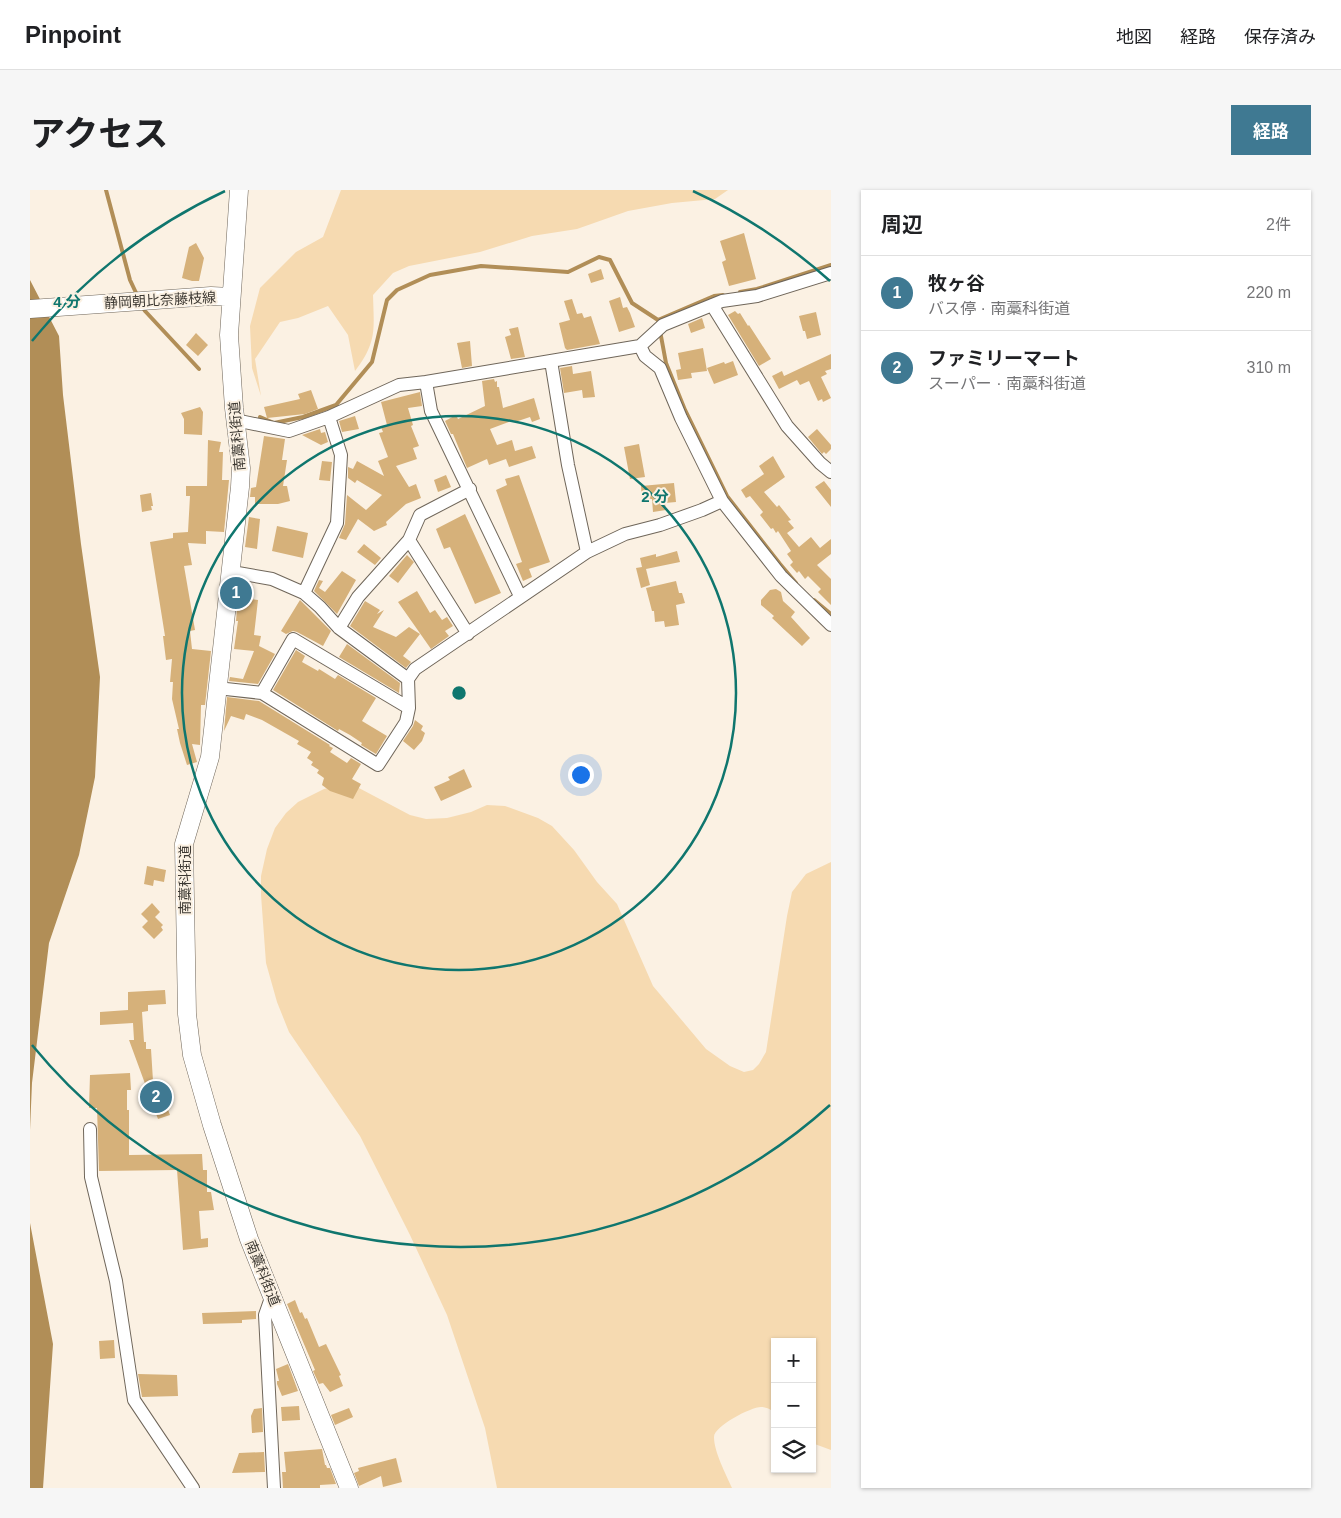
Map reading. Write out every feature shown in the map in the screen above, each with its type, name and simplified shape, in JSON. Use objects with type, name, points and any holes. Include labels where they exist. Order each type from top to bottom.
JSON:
[{"type":"main road","name":"南藁科街道","points":[[239,190],[229,335],[235,420],[241,468],[232,572],[210,757],[184,844],[186,1014],[192,1055],[212,1125],[249,1239],[349,1488]]},
{"type":"main road","name":"静岡朝比奈藤枝線","points":[[30,309],[211,296],[231,297]]},
{"type":"street","points":[[235,420],[289,431],[329,417],[399,385],[640,346],[663,325],[722,301],[757,296],[831,273]]},
{"type":"street","points":[[712,305],[788,426],[830,471]]},
{"type":"street","points":[[640,346],[646,356],[660,368],[681,418],[722,501],[781,576],[831,625]]},
{"type":"street","points":[[551,361],[568,465],[588,552]]},
{"type":"street","points":[[426,382],[431,411],[520,596]]},
{"type":"street","points":[[304,593],[337,523],[341,455],[329,417]]},
{"type":"street","points":[[339,628],[358,598],[409,540],[420,515],[470,489]]},
{"type":"street","points":[[218,688],[262,693],[378,765],[406,722],[409,708],[408,679],[415,669],[468,634],[520,596],[588,552],[625,534],[660,525],[722,501]]},
{"type":"street","points":[[409,540],[468,634]]},
{"type":"street","points":[[232,572],[272,579],[304,593],[339,628],[408,679]]},
{"type":"street","points":[[262,693],[293,639],[409,708]]},
{"type":"street","points":[[90,1129],[91,1177],[116,1282],[134,1400],[193,1488]]},
{"type":"street","points":[[272,1295],[265,1315],[274,1488]]},
{"type":"shaded area","points":[[341,190],[728,190],[715,199],[672,203],[628,211],[577,229],[532,236],[480,252],[409,266],[393,273],[373,295],[373,335],[367,352],[355,371],[348,335],[328,306],[298,318],[280,322],[255,359],[261,396],[252,368],[250,326],[260,288],[296,252],[323,237]]},
{"type":"shaded area","points":[[30,280],[59,336],[63,395],[81,544],[100,677],[95,777],[79,855],[49,943],[32,1083],[30,1130]]},
{"type":"shaded area","points":[[340,785],[357,787],[410,815],[426,819],[447,818],[471,812],[487,805],[505,806],[538,818],[552,826],[574,850],[597,882],[617,904],[653,986],[706,1049],[730,1066],[744,1072],[753,1070],[766,1052],[792,892],[806,874],[831,862],[831,1450],[816,1444],[816,1338],[771,1338],[771,1410],[763,1407],[749,1410],[726,1423],[714,1437],[718,1456],[732,1488],[497,1488],[485,1428],[447,1315],[410,1235],[360,1136],[289,1032],[277,1002],[266,963],[261,876],[267,849],[275,828],[286,813],[298,802],[324,789]]},
{"type":"shaded area","points":[[30,1223],[53,1344],[43,1488],[30,1488]]},
{"type":"building","points":[[744,233],[756,279],[729,286],[722,262],[726,260],[720,241]]},
{"type":"building","points":[[196,243],[204,258],[199,281],[192,281],[182,278],[189,247]]},
{"type":"building","points":[[601,269],[604,279],[591,283],[588,274]]},
{"type":"building","points":[[620,297],[623,308],[627,307],[635,327],[619,332],[609,301]]},
{"type":"building","points":[[572,299],[577,314],[582,313],[584,318],[591,316],[600,344],[567,350],[565,348],[559,323],[570,320],[564,301]]},
{"type":"building","points":[[735,311],[738,314],[740,313],[749,325],[771,359],[759,366],[728,315]]},
{"type":"building","points":[[816,312],[821,335],[807,339],[799,316]]},
{"type":"building","points":[[702,318],[705,328],[691,333],[688,324]]},
{"type":"building","points":[[518,327],[525,357],[511,359],[505,337],[511,335],[509,329]]},
{"type":"building","points":[[196,333],[208,345],[198,356],[186,345]]},
{"type":"building","points":[[470,341],[472,366],[462,368],[457,343]]},
{"type":"building","points":[[703,348],[707,371],[691,373],[692,378],[678,380],[676,370],[681,369],[678,353]]},
{"type":"building","points":[[831,354],[831,369],[825,371],[827,374],[821,377],[831,398],[823,402],[822,399],[818,401],[809,381],[800,385],[797,380],[779,389],[772,376],[782,371],[784,376]]},
{"type":"building","points":[[733,361],[738,375],[714,384],[707,368]]},
{"type":"building","points":[[572,366],[573,374],[591,371],[595,397],[583,398],[582,390],[564,393],[560,368]]},
{"type":"building","points":[[494,379],[495,382],[497,381],[497,387],[499,387],[503,408],[534,398],[540,419],[532,422],[530,417],[515,422],[514,420],[490,429],[497,445],[512,440],[515,451],[532,446],[536,458],[509,467],[506,459],[489,465],[487,459],[467,468],[453,434],[451,434],[445,421],[456,415],[458,419],[485,406],[482,381]]},
{"type":"building","points":[[311,390],[318,409],[305,414],[267,418],[264,407],[300,399],[298,394]]},
{"type":"building","points":[[420,392],[422,406],[408,408],[413,425],[411,426],[419,446],[413,448],[417,459],[396,466],[409,487],[416,484],[421,498],[406,504],[386,522],[387,525],[374,531],[358,519],[346,540],[339,538],[345,524],[347,495],[366,510],[382,495],[357,480],[355,483],[348,478],[348,467],[353,469],[357,461],[384,476],[378,461],[388,457],[379,433],[383,432],[381,427],[387,425],[381,402]]},
{"type":"building","points":[[200,407],[203,412],[202,435],[184,434],[184,419],[181,413]]},
{"type":"building","points":[[355,416],[359,429],[342,432],[339,421]]},
{"type":"building","points":[[320,429],[321,433],[325,432],[328,442],[321,445],[302,435]]},
{"type":"building","points":[[817,429],[831,445],[831,449],[826,454],[824,452],[822,454],[808,437]]},
{"type":"building","points":[[264,436],[285,439],[282,460],[287,460],[283,486],[287,486],[290,501],[278,504],[255,504],[255,497],[250,497],[251,488],[256,487]]},
{"type":"building","points":[[208,440],[221,442],[219,452],[223,452],[222,480],[229,480],[224,532],[206,531],[206,544],[188,543],[192,565],[184,566],[195,630],[190,631],[192,649],[211,651],[205,705],[201,705],[200,745],[192,744],[197,762],[187,765],[180,743],[177,729],[179,729],[172,699],[173,682],[170,682],[172,659],[166,660],[163,636],[165,636],[150,542],[173,538],[173,533],[188,532],[190,496],[186,496],[186,486],[207,486]]},
{"type":"building","points":[[639,444],[645,477],[630,479],[624,447]]},
{"type":"building","points":[[773,456],[785,477],[764,492],[777,507],[779,505],[791,520],[788,521],[794,528],[787,533],[799,547],[811,537],[820,548],[831,539],[831,554],[817,565],[831,579],[831,605],[818,592],[821,589],[808,576],[805,579],[799,571],[797,573],[790,565],[793,562],[787,554],[791,551],[778,531],[776,533],[773,528],[771,529],[760,515],[763,512],[750,496],[746,498],[741,490],[764,474],[759,466]]},
{"type":"building","points":[[322,461],[332,462],[330,481],[319,480]]},
{"type":"building","points":[[446,475],[451,487],[438,492],[434,480]]},
{"type":"building","points":[[519,475],[550,562],[529,569],[532,577],[523,581],[516,564],[522,562],[496,490],[507,485],[505,479]]},
{"type":"building","points":[[824,481],[831,490],[831,507],[815,487]]},
{"type":"building","points":[[674,483],[676,502],[665,503],[666,510],[653,512],[652,499],[642,500],[641,486]]},
{"type":"building","points":[[151,493],[152,510],[142,512],[140,495]]},
{"type":"building","points":[[465,514],[501,593],[475,604],[450,547],[444,549],[436,529]]},
{"type":"building","points":[[249,517],[260,519],[257,549],[245,547]]},
{"type":"building","points":[[277,526],[308,533],[303,558],[272,551]]},
{"type":"building","points":[[364,544],[381,558],[375,565],[357,552]]},
{"type":"building","points":[[677,551],[680,562],[646,569],[650,585],[641,588],[636,568],[642,567],[640,558],[656,554],[656,557]]},
{"type":"building","points":[[407,555],[414,562],[398,583],[389,576]]},
{"type":"building","points":[[342,571],[356,580],[337,614],[314,591],[319,580],[323,581],[319,588],[325,592]]},
{"type":"building","points":[[676,581],[679,593],[682,593],[685,603],[676,605],[679,625],[665,627],[664,621],[655,622],[654,611],[652,611],[646,588]]},
{"type":"building","points":[[776,589],[781,592],[783,601],[795,612],[791,617],[810,638],[802,646],[761,605],[761,600],[770,590]]},
{"type":"building","points":[[417,591],[430,613],[435,610],[442,620],[447,617],[453,626],[445,631],[449,636],[431,649],[398,602]]},
{"type":"building","points":[[238,597],[258,600],[254,635],[261,636],[259,646],[275,654],[258,684],[229,681],[230,677],[243,679],[254,651],[234,649],[238,621],[236,621]]},
{"type":"building","points":[[300,600],[331,631],[323,646],[297,632],[293,631],[286,634],[281,631]]},
{"type":"building","points":[[365,601],[380,610],[377,614],[384,610],[373,627],[396,637],[409,627],[420,634],[403,656],[411,662],[406,668],[350,626]]},
{"type":"building","points":[[347,644],[400,683],[399,693],[339,657]]},
{"type":"building","points":[[296,650],[305,656],[302,662],[318,671],[319,669],[335,679],[338,675],[376,698],[362,721],[387,736],[376,754],[361,745],[362,743],[350,735],[339,729],[338,731],[273,690]]},
{"type":"building","points":[[227,697],[259,701],[330,745],[333,748],[330,752],[347,763],[351,758],[361,764],[352,779],[361,784],[353,799],[330,791],[322,785],[324,778],[317,773],[319,770],[311,765],[313,762],[307,758],[311,752],[297,744],[299,741],[262,720],[246,714],[244,720],[231,716],[224,731]]},
{"type":"building","points":[[415,720],[423,726],[421,730],[425,733],[422,741],[414,750],[403,741]]},
{"type":"building","points":[[464,769],[472,787],[441,801],[434,787],[450,780],[448,777]]},
{"type":"building","points":[[147,866],[166,870],[164,882],[154,880],[153,886],[144,884]]},
{"type":"building","points":[[152,903],[160,912],[155,917],[163,925],[161,927],[163,930],[154,939],[142,927],[148,921],[141,914]]},
{"type":"building","points":[[165,990],[166,1004],[148,1005],[148,1011],[142,1012],[144,1042],[146,1042],[146,1049],[151,1049],[153,1081],[157,1080],[170,1115],[158,1119],[129,1040],[134,1040],[133,1023],[100,1025],[100,1012],[128,1010],[128,992]]},
{"type":"building","points":[[130,1073],[131,1090],[127,1090],[129,1155],[202,1154],[203,1170],[207,1170],[207,1192],[211,1192],[214,1210],[199,1211],[201,1239],[208,1238],[208,1247],[183,1250],[177,1170],[99,1171],[97,1108],[89,1108],[90,1075]]},
{"type":"building","points":[[295,1300],[300,1313],[302,1312],[305,1319],[307,1318],[319,1347],[326,1344],[341,1375],[339,1376],[343,1386],[330,1392],[323,1383],[319,1384],[287,1304]]},
{"type":"building","points":[[256,1311],[256,1319],[242,1320],[242,1323],[203,1324],[202,1313]]},
{"type":"building","points":[[114,1340],[115,1358],[100,1359],[99,1341]]},
{"type":"building","points":[[288,1364],[298,1391],[282,1396],[277,1384],[277,1381],[279,1381],[276,1369]]},
{"type":"building","points":[[138,1374],[177,1375],[178,1396],[142,1397]]},
{"type":"building","points":[[299,1406],[300,1420],[282,1421],[281,1407]]},
{"type":"building","points":[[262,1408],[263,1432],[252,1433],[251,1416],[254,1409]]},
{"type":"building","points":[[349,1408],[353,1417],[335,1425],[331,1415]]},
{"type":"building","points":[[322,1449],[325,1465],[327,1468],[330,1468],[336,1484],[320,1485],[320,1488],[283,1488],[282,1472],[286,1472],[284,1452]]},
{"type":"building","points":[[264,1452],[265,1472],[232,1473],[239,1453]]},
{"type":"building","points":[[396,1458],[402,1482],[383,1487],[381,1476],[359,1486],[354,1473],[359,1471],[358,1468]]},
{"type":"waterway","points":[[106,190],[130,280],[138,297]]},
{"type":"waterway","points":[[260,417],[274,423],[303,417],[336,405],[372,362],[387,300],[397,290],[430,275],[481,266],[568,272],[599,257],[610,260],[632,303],[658,320],[666,363],[685,410],[727,496],[796,583]]},
{"type":"waterway","points":[[740,292],[757,289],[831,265]]},
{"type":"waterway","points":[[658,320],[714,296],[723,295]]},
{"type":"waterway","points":[[142,306],[199,369]]},
{"type":"waterway","points":[[814,600],[831,614]]},
{"type":"place","name":"牧ヶ谷","points":[[236,593]]},
{"type":"place","name":"ファミリーマート","points":[[156,1097]]}]
